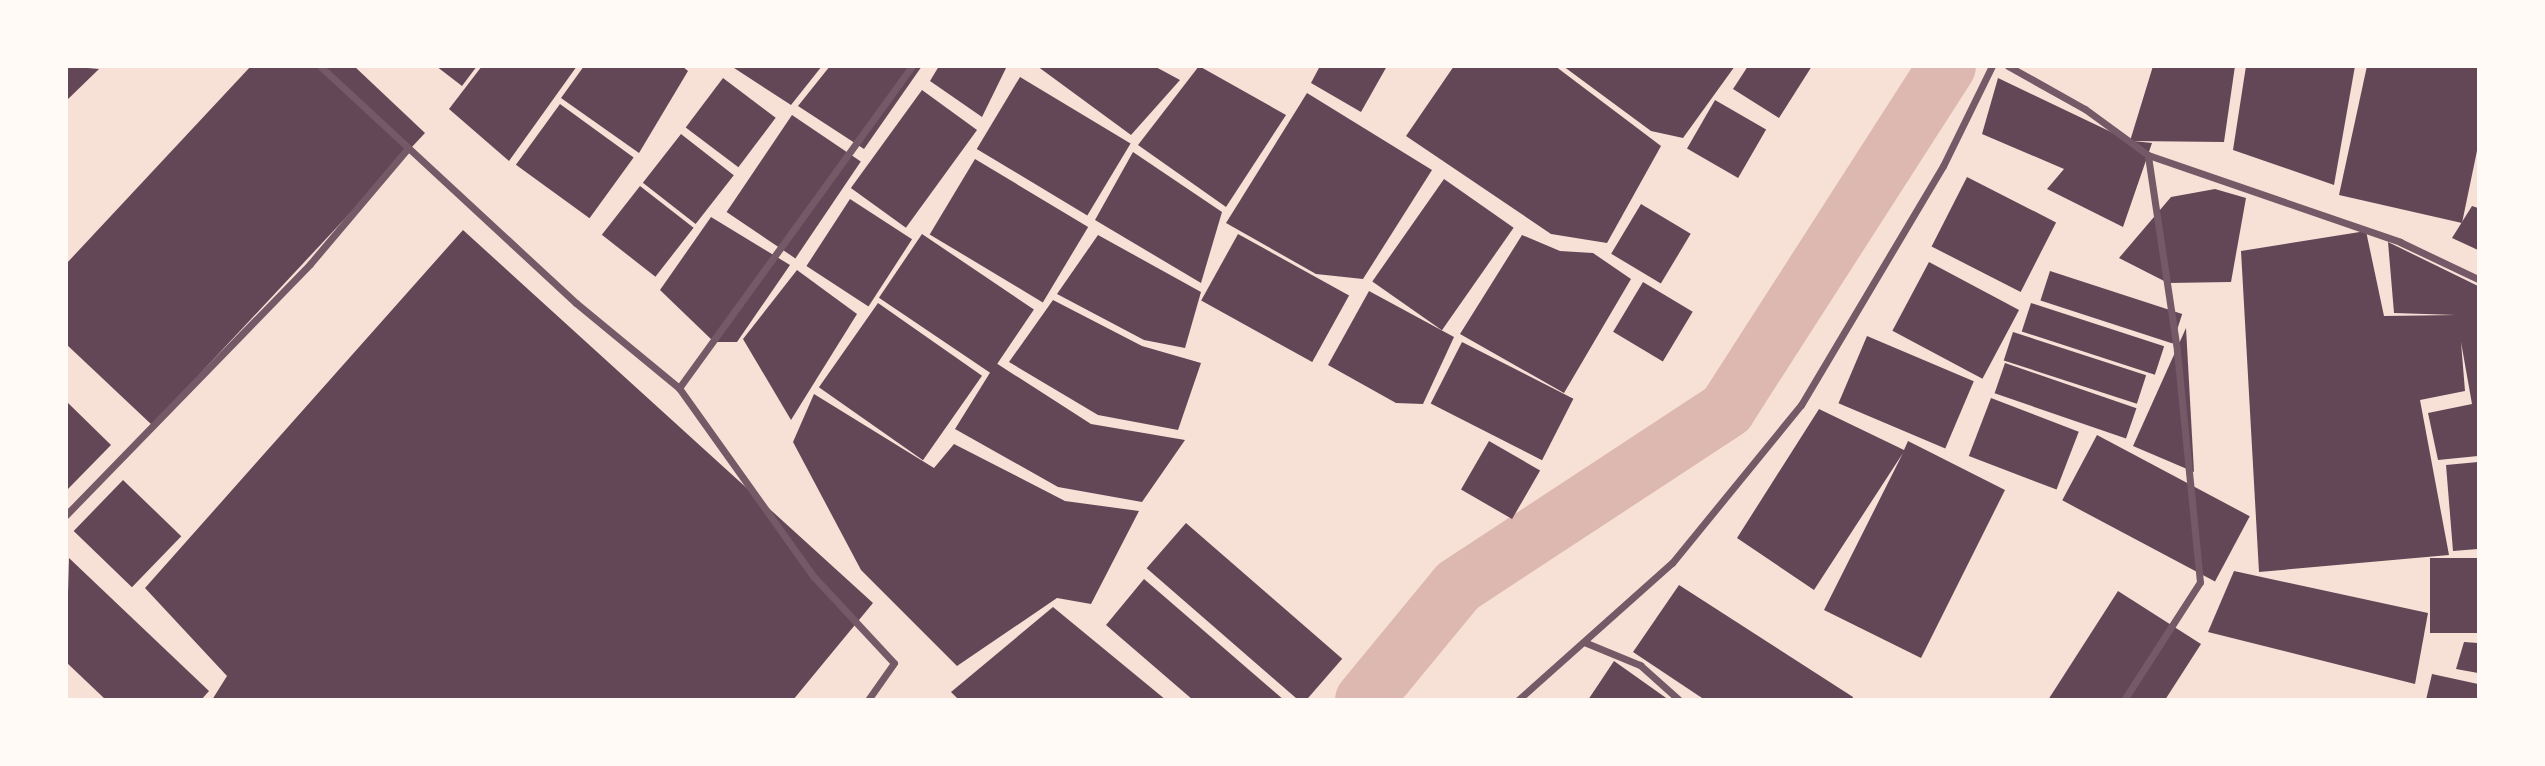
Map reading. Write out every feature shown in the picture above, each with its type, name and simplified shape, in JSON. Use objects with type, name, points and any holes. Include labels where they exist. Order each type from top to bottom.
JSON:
[{"type":"street","points":[[320,66],[576,303],[679,388],[814,577],[894,663],[868,699]]},
{"type":"street","points":[[679,388],[912,66]]},
{"type":"street","points":[[1518,699],[1672,563],[1801,405],[1943,166],[1992,66]]},
{"type":"street","points":[[2008,66],[2085,109],[2148,155],[2400,242],[2479,279]]},
{"type":"street","points":[[66,515],[310,264],[408,148]]},
{"type":"street","points":[[2124,699],[2200,582],[2177,350],[2148,155]]},
{"type":"street","points":[[1584,642],[1640,665],[1679,699]]},
{"type":"building","points":[[66,66],[99,69],[66,101]]},
{"type":"building","points":[[251,66],[354,66],[425,133],[152,425],[66,344],[66,264]]},
{"type":"building","points":[[436,66],[477,66],[462,86]]},
{"type":"building","points":[[482,66],[577,66],[509,161],[449,109]]},
{"type":"building","points":[[584,66],[682,66],[688,71],[639,153],[561,98]]},
{"type":"building","points":[[731,66],[822,66],[791,105]]},
{"type":"building","points":[[830,66],[922,66],[864,149],[798,106]]},
{"type":"building","points":[[939,66],[1007,66],[982,117],[930,81]]},
{"type":"building","points":[[1037,66],[1154,66],[1180,80],[1131,135]]},
{"type":"building","points":[[1199,66],[1286,115],[1226,207],[1138,145]]},
{"type":"building","points":[[1320,66],[1387,66],[1361,112],[1311,83]]},
{"type":"building","points":[[1454,66],[1555,66],[1661,146],[1607,243],[1551,234],[1406,136]]},
{"type":"building","points":[[1563,66],[1735,66],[1683,138],[1651,131]]},
{"type":"building","points":[[1748,66],[1812,66],[1779,118],[1733,89]]},
{"type":"building","points":[[2153,66],[2235,66],[2224,142],[2133,141],[2152,143],[2123,227],[2047,189],[2064,169],[1982,134],[1998,78],[2130,141]]},
{"type":"building","points":[[2246,66],[2355,66],[2334,185],[2233,150]]},
{"type":"building","points":[[2367,66],[2478,66],[2478,146],[2462,223],[2339,195]]},
{"type":"building","points":[[1020,77],[1131,143],[1087,215],[977,149]]},
{"type":"building","points":[[723,78],[776,118],[738,167],[686,128]]},
{"type":"building","points":[[922,90],[977,130],[906,228],[851,188]]},
{"type":"building","points":[[1307,93],[1432,170],[1363,279],[1316,274],[1226,223]]},
{"type":"building","points":[[1715,100],[1766,130],[1738,178],[1687,148]]},
{"type":"building","points":[[560,104],[634,157],[590,218],[516,165]]},
{"type":"building","points":[[792,115],[861,161],[795,258],[727,212]]},
{"type":"building","points":[[681,134],[734,175],[696,224],[643,183]]},
{"type":"building","points":[[1133,152],[1222,212],[1201,283],[1095,220]]},
{"type":"building","points":[[975,159],[1088,227],[1043,302],[930,234]]},
{"type":"building","points":[[1967,177],[2056,222],[2021,292],[1932,246]]},
{"type":"building","points":[[1444,179],[1514,228],[1442,330],[1372,281]]},
{"type":"building","points":[[640,186],[694,228],[655,277],[602,235]]},
{"type":"building","points":[[2215,189],[2246,198],[2231,282],[2168,283],[2119,258],[2171,197]]},
{"type":"building","points":[[850,199],[912,239],[868,306],[806,266]]},
{"type":"building","points":[[1641,204],[1691,234],[1661,284],[1611,254]]},
{"type":"building","points":[[2472,206],[2478,208],[2478,250],[2452,238]]},
{"type":"building","points":[[711,217],[790,265],[737,342],[714,342],[660,290]]},
{"type":"building","points":[[463,230],[873,603],[793,700],[212,700],[227,676],[145,588]]},
{"type":"building","points":[[2366,231],[2384,316],[2456,315],[2394,313],[2388,242],[2478,286],[2478,456],[2438,460],[2428,413],[2472,404],[2461,342],[2465,391],[2420,400],[2449,555],[2259,572],[2241,251]]},
{"type":"building","points":[[922,234],[1034,309],[991,373],[879,298]]},
{"type":"building","points":[[1238,234],[1349,296],[1312,362],[1201,300]]},
{"type":"building","points":[[1098,235],[1201,292],[1185,348],[1144,340],[1057,294]]},
{"type":"building","points":[[1522,235],[1560,251],[1593,253],[1631,279],[1564,393],[1460,334]]},
{"type":"building","points":[[1929,262],[2019,310],[1982,379],[1892,331]]},
{"type":"building","points":[[797,270],[857,314],[791,420],[743,339]]},
{"type":"building","points":[[2050,271],[2182,314],[2173,343],[2040,300]]},
{"type":"building","points":[[1643,282],[1693,312],[1663,362],[1613,332]]},
{"type":"building","points":[[1369,291],[1454,337],[1423,404],[1396,403],[1328,365]]},
{"type":"building","points":[[1053,300],[1142,346],[1201,363],[1178,430],[1098,415],[1009,362]]},
{"type":"building","points":[[878,303],[982,376],[923,460],[819,387]]},
{"type":"building","points":[[2031,303],[2164,346],[2155,375],[2022,332]]},
{"type":"building","points":[[2186,328],[2194,472],[2133,446]]},
{"type":"building","points":[[2013,332],[2146,375],[2137,404],[2004,361]]},
{"type":"building","points":[[1867,336],[1974,381],[1945,449],[1838,403]]},
{"type":"building","points":[[1462,342],[1573,399],[1542,460],[1431,403]]},
{"type":"building","points":[[996,363],[1091,424],[1185,440],[1142,502],[1058,487],[955,429]]},
{"type":"building","points":[[2005,363],[2136,408],[2126,439],[1995,393]]},
{"type":"building","points":[[814,394],[934,468],[954,444],[1065,501],[1139,511],[1091,604],[1057,598],[957,666],[861,570],[793,442]]},
{"type":"building","points":[[1991,398],[2079,432],[2057,490],[1969,456]]},
{"type":"building","points":[[66,401],[111,445],[66,491]]},
{"type":"building","points":[[1819,409],[1904,450],[1908,441],[2005,490],[1921,658],[1824,610],[1903,453],[1814,590],[1737,538]]},
{"type":"building","points":[[2097,435],[2250,516],[2215,582],[2062,500]]},
{"type":"building","points":[[1489,441],[1540,470],[1512,519],[1461,489]]},
{"type":"building","points":[[2478,462],[2478,549],[2453,551],[2446,465]]},
{"type":"building","points":[[123,480],[181,536],[132,587],[74,531]]},
{"type":"building","points":[[1186,523],[1342,659],[1306,700],[1298,700],[1147,568]]},
{"type":"building","points":[[69,558],[209,691],[201,700],[106,700],[66,662]]},
{"type":"building","points":[[2430,558],[2478,558],[2478,633],[2430,633]]},
{"type":"building","points":[[2234,571],[2428,613],[2415,684],[2208,632]]},
{"type":"building","points":[[1144,579],[1284,700],[1193,700],[1106,625]]},
{"type":"building","points":[[1679,585],[1853,697],[1852,700],[1705,700],[1633,652]]},
{"type":"building","points":[[2118,591],[2201,644],[2165,700],[2048,700]]},
{"type":"building","points":[[1053,607],[1166,700],[959,700],[951,692]]},
{"type":"building","points":[[2464,642],[2478,643],[2478,673],[2456,669]]},
{"type":"building","points":[[1614,661],[1669,700],[1588,700]]},
{"type":"building","points":[[2432,674],[2478,684],[2478,700],[2426,700]]},
{"type":"waterway","points":[[1364,700],[1458,586],[1727,409],[1947,66]]}]
